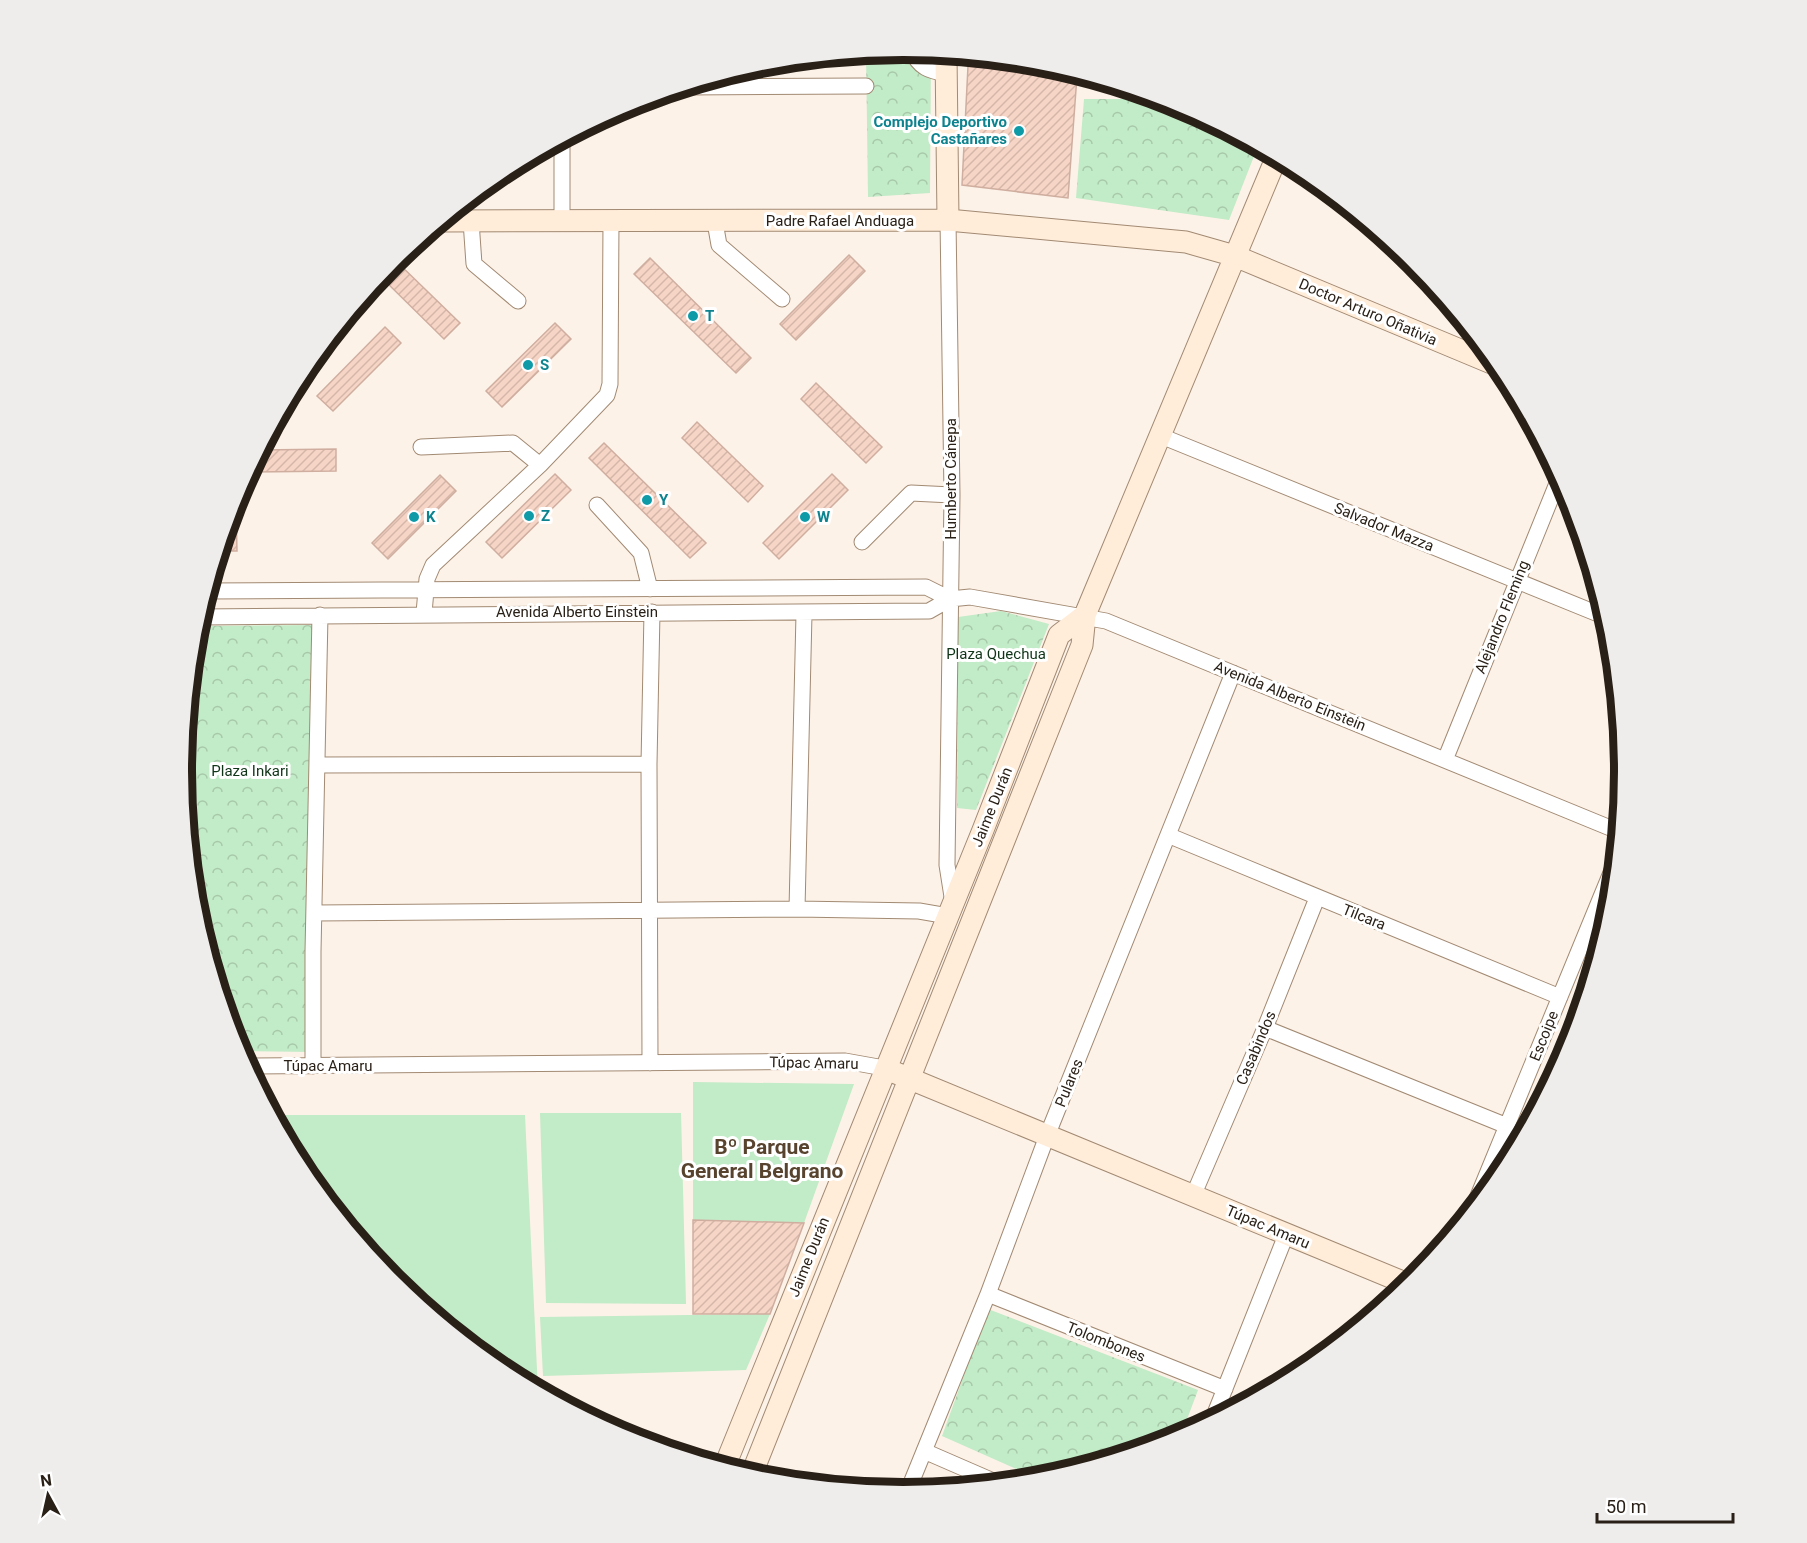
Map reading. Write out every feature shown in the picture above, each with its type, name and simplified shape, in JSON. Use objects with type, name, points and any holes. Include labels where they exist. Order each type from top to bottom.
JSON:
[{"type":"street","points":[[918,61],[928,71],[946,64]]},
{"type":"street","name":"Humberto Cánepa","points":[[946,64],[952,495],[947,865],[950,910]]},
{"type":"street","points":[[710,87],[866,86]]},
{"type":"street","points":[[562,147],[562,220]]},
{"type":"street","points":[[1085,615],[1274,164]]},
{"type":"street","name":"Padre Rafael Anduaga","points":[[455,220],[715,222],[948,220],[1186,242],[1235,256]]},
{"type":"street","points":[[471,221],[474,264],[518,301]]},
{"type":"street","points":[[424,613],[426,591],[433,565],[540,465],[607,395],[610,384],[611,221]]},
{"type":"street","points":[[715,222],[719,245],[782,299]]},
{"type":"street","name":"Doctor Arturo Oñativia","points":[[1235,256],[1483,360]]},
{"type":"street","name":"Salvador Mazza","points":[[1161,436],[1597,613]]},
{"type":"street","points":[[421,447],[513,443],[540,465]]},
{"type":"street","name":"Alejandro Fleming","points":[[1445,760],[1555,487]]},
{"type":"street","points":[[862,542],[911,493],[952,495]]},
{"type":"street","points":[[597,505],[641,553],[650,589]]},
{"type":"street","name":"Avenida Alberto Einstein","points":[[215,591],[926,587],[950,599],[984,599],[1085,615],[1106,621],[1612,829]]},
{"type":"street","name":"Avenida Alberto Einstein","points":[[210,616],[652,612],[804,614],[929,611],[950,599]]},
{"type":"street","points":[[650,1063],[649,764],[652,612]]},
{"type":"street","points":[[797,909],[804,614]]},
{"type":"street","points":[[314,1066],[320,615]]},
{"type":"street","name":"Jaime Durán","points":[[727,1461],[1059,635],[1085,615]]},
{"type":"street","name":"Jaime Durán","points":[[755,1467],[1082,645],[1085,615]]},
{"type":"street","name":"Pulares","points":[[911,1483],[988,1294],[1047,1136],[1170,836],[1233,673]]},
{"type":"street","points":[[317,765],[649,764]]},
{"type":"street","name":"Tilcara","points":[[1170,836],[1560,997]]},
{"type":"street","name":"Escoipe","points":[[1483,1184],[1605,887]]},
{"type":"street","name":"Casabindos","points":[[1193,1196],[1265,1028],[1317,898]]},
{"type":"street","points":[[315,913],[649,909],[950,910]]},
{"type":"street","points":[[1265,1028],[1507,1126]]},
{"type":"street","name":"Túpac Amaru","points":[[256,1066],[845,1061],[884,1068],[1400,1281]]},
{"type":"street","points":[[1216,1411],[1286,1235]]},
{"type":"street","name":"Tolombones","points":[[988,1294],[1225,1389]]},
{"type":"street","points":[[924,1451],[986,1478]]},
{"type":"green space","points":[[931,61],[930,193],[868,197],[866,62]]},
{"type":"green space","points":[[1084,99],[1135,99],[1176,114],[1255,153],[1229,220],[1076,198]]},
{"type":"green space","name":"Plaza Quechua","points":[[1001,611],[1049,624],[976,810],[957,808],[958,617]]},
{"type":"green space","name":"Plaza Inkari","points":[[319,625],[313,1052],[249,1051],[216,956],[198,864],[192,772],[198,679],[208,626]]},
{"type":"green space","points":[[693,1082],[854,1084],[804,1223],[693,1220]]},
{"type":"green space","points":[[540,1113],[681,1113],[686,1304],[546,1303]]},
{"type":"green space","points":[[281,1115],[525,1115],[538,1381],[470,1336],[400,1275],[339,1205],[312,1167]]},
{"type":"green space","points":[[988,1309],[1198,1390],[1185,1425],[1088,1459],[1042,1469],[1023,1472],[942,1436]]},
{"type":"green space","points":[[770,1314],[746,1370],[543,1376],[540,1317]]},
{"type":"building","name":"Complejo Deportivo Castañares","points":[[968,66],[1027,71],[1077,82],[1068,198],[962,185]]},
{"type":"building","points":[[849,255],[865,271],[796,340],[780,324]]},
{"type":"building","name":"T","points":[[650,258],[751,358],[736,373],[634,274]]},
{"type":"building","points":[[402,266],[460,323],[444,339],[387,283]]},
{"type":"building","name":"S","points":[[555,323],[571,339],[502,407],[486,391]]},
{"type":"building","points":[[385,327],[401,343],[333,411],[317,396]]},
{"type":"building","points":[[816,383],[882,447],[866,463],[801,399]]},
{"type":"building","points":[[697,422],[763,486],[748,502],[682,438]]},
{"type":"building","name":"Y","points":[[604,443],[706,543],[690,558],[589,458]]},
{"type":"building","points":[[336,449],[336,471],[258,472],[269,450]]},
{"type":"building","name":"Z","points":[[555,474],[571,490],[502,558],[486,542]]},
{"type":"building","name":"W","points":[[832,474],[848,490],[779,559],[763,543]]},
{"type":"building","name":"K","points":[[440,475],[456,491],[388,559],[372,543]]},
{"type":"building","points":[[236,525],[237,551],[227,551]]},
{"type":"building","points":[[693,1220],[804,1223],[770,1314],[693,1314]]},
{"type":"place","name":"Complejo Deportivo Castañares","points":[[1019,131]]},
{"type":"place","name":"T","points":[[693,316]]},
{"type":"place","name":"S","points":[[528,365]]},
{"type":"place","name":"Y","points":[[647,500]]},
{"type":"place","name":"Z","points":[[529,516]]},
{"type":"place","name":"K","points":[[414,517]]},
{"type":"place","name":"W","points":[[805,517]]},
{"type":"district","name":"Bº Parque General Belgrano","points":[[762,1159]]}]
